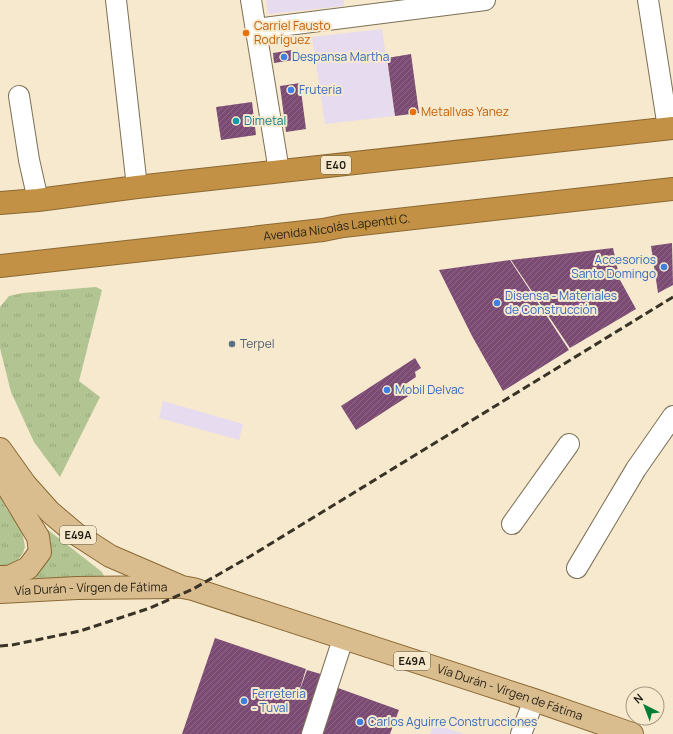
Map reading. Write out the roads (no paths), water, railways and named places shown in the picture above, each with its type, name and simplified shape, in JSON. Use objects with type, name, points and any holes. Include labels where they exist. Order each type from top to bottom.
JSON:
[{"type":"highway","name":"E40","points":[[0,203],[38,200],[279,171],[670,128]]},
{"type":"highway","name":"Avenida Nicolás Lapentti C.","points":[[0,266],[323,230],[343,226],[673,188]]},
{"type":"main road","name":"Vía Durán - Vírgen de Fátima","points":[[0,449],[25,484],[50,512],[76,534],[110,556],[182,587],[534,700],[632,734]]},
{"type":"main road","points":[[0,474],[38,537],[40,552],[28,568],[9,576],[0,577]]},
{"type":"main road","name":"Vía Durán - Vírgen de Fátima","points":[[0,592],[77,588],[182,587]]},
{"type":"street","points":[[116,0],[137,188]]},
{"type":"street","points":[[251,0],[279,171]]},
{"type":"street","points":[[256,29],[485,0]]},
{"type":"street","points":[[648,0],[670,128]]},
{"type":"street","points":[[19,96],[29,160],[38,200]]},
{"type":"street","points":[[577,568],[636,468],[673,416]]},
{"type":"street","points":[[512,524],[569,444]]},
{"type":"street","points":[[312,734],[343,639]]},
{"type":"street","points":[[521,734],[534,700]]},
{"type":"railway","points":[[0,646],[12,645],[80,631],[150,608],[193,589],[249,557],[673,297]]},
{"type":"place","name":"Carriel Fausto Rodríguez","points":[[246,33]]},
{"type":"place","name":"Despansa Martha","points":[[284,57]]},
{"type":"place","name":"Fruteria","points":[[291,90]]},
{"type":"place","name":"Metallvas Yanez","points":[[413,112]]},
{"type":"place","name":"Dimetal","points":[[236,121]]},
{"type":"place","name":"Accesorios Santo Domingo","points":[[664,267]]},
{"type":"place","name":"Disensa - Materiales de Construcción","points":[[497,303]]},
{"type":"place","name":"Terpel","points":[[232,344]]},
{"type":"place","name":"Mobil Delvac","points":[[387,390]]},
{"type":"place","name":"Ferreteria - Tuval","points":[[244,701]]},
{"type":"place","name":"Carlos Aguirre Construcciones","points":[[360,722]]}]
